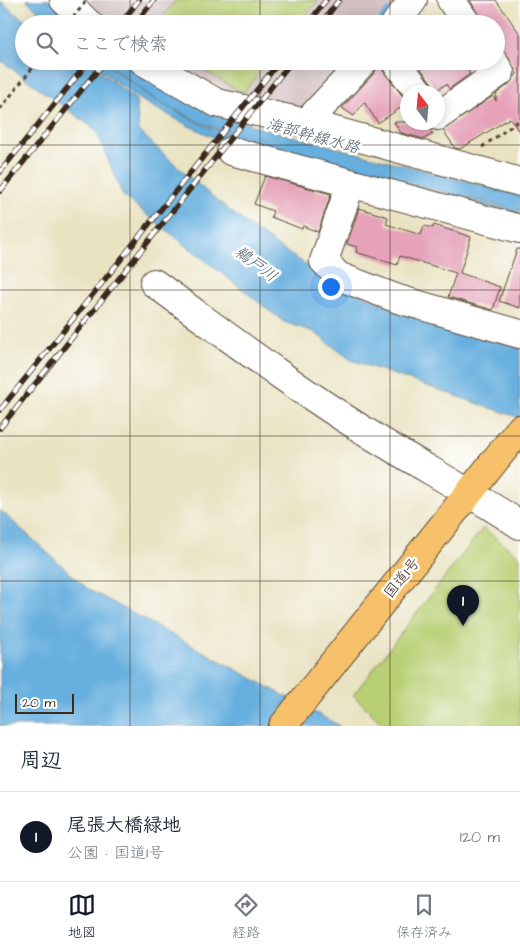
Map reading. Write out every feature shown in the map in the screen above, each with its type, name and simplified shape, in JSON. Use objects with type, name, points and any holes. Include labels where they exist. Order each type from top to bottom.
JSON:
[{"type":"highway","name":"国道1号","points":[[283,726],[520,429]]},
{"type":"street","points":[[64,0],[80,15]]},
{"type":"street","points":[[402,15],[413,0]]},
{"type":"street","points":[[451,0],[461,15]]},
{"type":"street","points":[[159,70],[217,103],[306,123],[520,182]]},
{"type":"street","points":[[306,123],[356,70]]},
{"type":"street","points":[[402,70],[414,85]]},
{"type":"street","points":[[445,111],[500,72],[499,70]]},
{"type":"street","points":[[232,151],[520,229]]},
{"type":"street","points":[[351,184],[324,261],[338,276],[398,299],[520,334]]},
{"type":"street","points":[[154,283],[304,392],[366,432],[470,493],[520,525]]},
{"type":"path","points":[[75,15],[87,0]]},
{"type":"path","points":[[0,109],[31,70]]},
{"type":"path","points":[[457,164],[520,120]]},
{"type":"shaded area","points":[[86,0],[401,0],[389,15],[105,15]]},
{"type":"shaded area","points":[[185,70],[345,70],[306,117],[275,112]]},
{"type":"green space","points":[[176,0],[318,0],[306,15],[164,15]]},
{"type":"green space","points":[[203,70],[262,70],[243,93]]},
{"type":"green space","points":[[483,528],[520,557],[520,726],[384,726],[353,695]]},
{"type":"water","points":[[26,0],[52,0],[70,15],[44,15]]},
{"type":"water","name":"鵜戸川","points":[[0,1],[18,15],[15,15],[15,70],[98,70],[136,100],[139,131],[217,200],[275,244],[305,264],[365,296],[422,318],[520,348],[520,418],[351,360],[314,332],[284,322],[123,196],[96,130],[0,60]]},
{"type":"water","points":[[101,70],[114,70],[152,98],[196,122],[242,140],[520,214],[520,222],[235,147],[189,126],[137,98]]},
{"type":"water","points":[[116,70],[141,70],[204,109],[257,127],[520,195],[520,212],[242,138],[197,121],[153,98]]},
{"type":"water","points":[[0,510],[88,589],[340,726],[0,726]]},
{"type":"building","points":[[470,0],[496,0],[520,34],[520,133],[510,118],[460,149],[455,148],[443,130],[493,96],[496,101],[496,94],[509,84],[517,74],[505,52],[505,15],[478,15]]},
{"type":"building","points":[[376,70],[383,70],[400,93],[400,108],[378,123],[364,102],[354,116],[342,108]]},
{"type":"building","points":[[422,70],[468,70],[470,74],[449,89],[446,84],[432,85]]},
{"type":"building","points":[[394,122],[400,122],[400,130],[430,130],[433,134],[424,139],[401,133]]},
{"type":"building","points":[[265,176],[331,194],[318,232],[303,226],[302,229],[271,217],[273,211],[254,204]]},
{"type":"building","points":[[359,208],[388,217],[386,224],[421,235],[424,226],[433,228],[434,225],[471,237],[460,273],[500,287],[493,310],[448,297],[456,273],[400,256],[397,265],[356,252],[357,247],[347,244]]},
{"type":"building","points":[[517,249],[520,249],[520,308],[499,301]]},
{"type":"waterway","points":[[385,15],[388,11]]},
{"type":"railway","points":[[127,15],[139,0]]},
{"type":"railway","points":[[142,15],[154,0]]},
{"type":"railway","points":[[315,15],[326,0]]},
{"type":"railway","points":[[328,15],[339,0]]},
{"type":"railway","points":[[0,172],[82,70]]},
{"type":"railway","points":[[0,191],[98,70]]},
{"type":"railway","points":[[0,410],[273,70]]},
{"type":"railway","points":[[0,428],[285,70]]},
{"type":"place","name":"尾張大橋緑地","points":[[463,626]]},
{"type":"water label","name":"海部幹線水路","points":[[313,136]]}]
